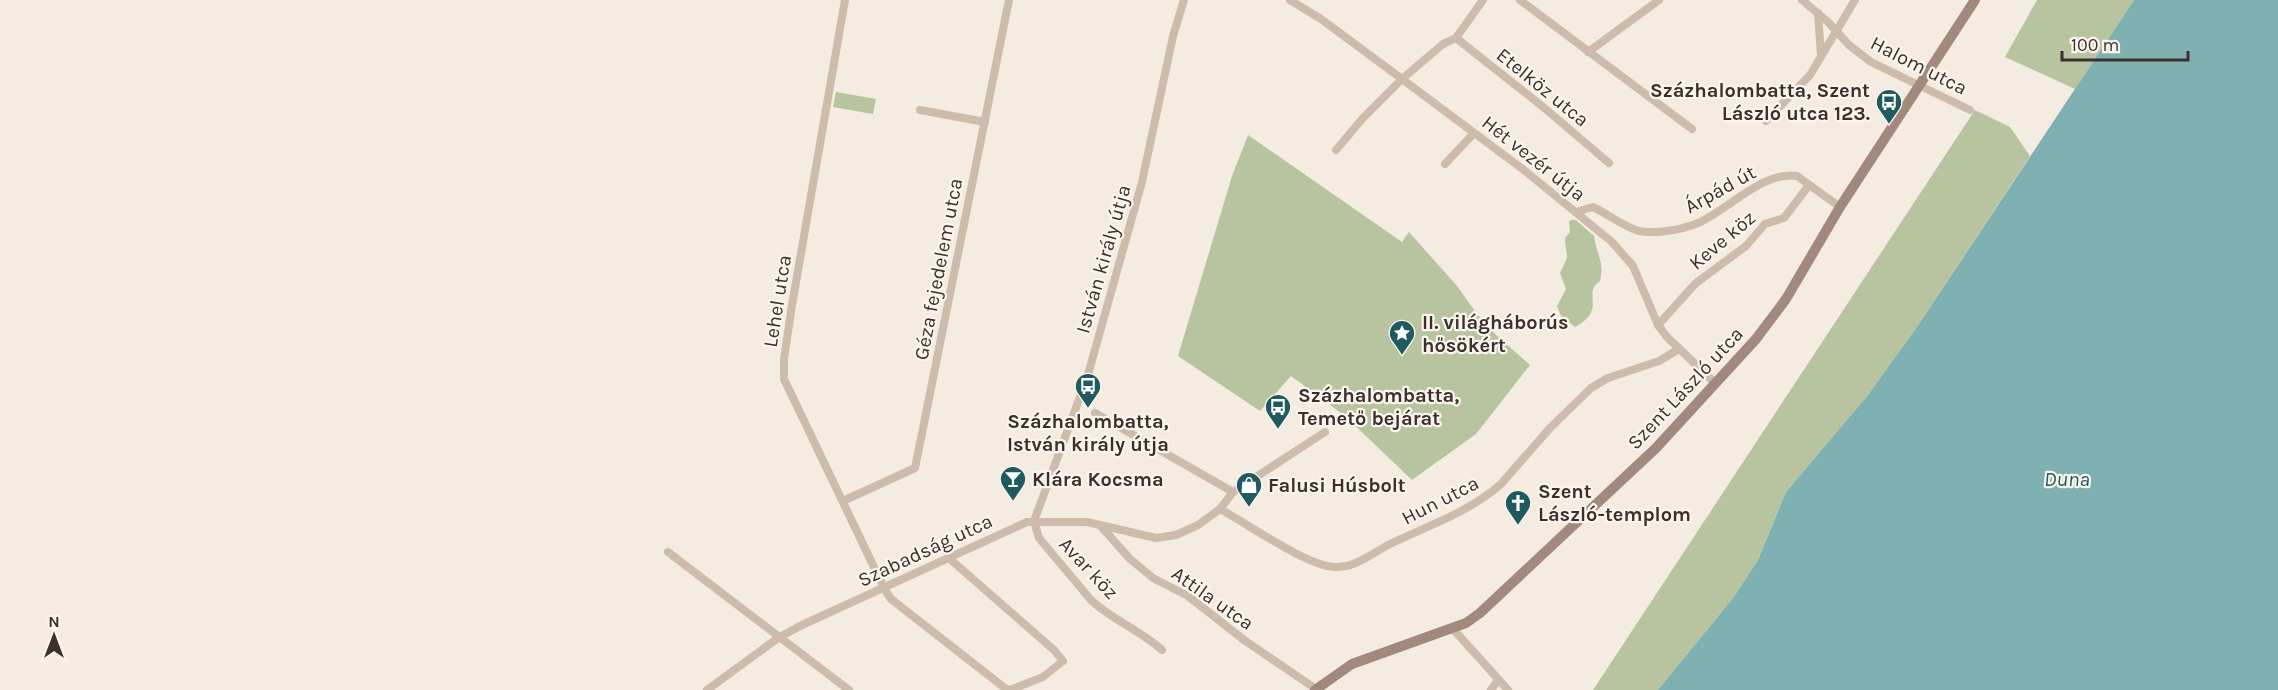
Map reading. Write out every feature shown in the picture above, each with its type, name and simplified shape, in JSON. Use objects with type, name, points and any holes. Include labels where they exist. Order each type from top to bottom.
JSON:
[{"type":"street","name":"Lehel utca","points":[[845,0],[792,305],[783,369],[788,390],[891,599],[1006,689],[1010,690],[1043,677],[1063,661],[1054,650],[950,559]]},
{"type":"street","name":"Géza fejedelem utca","points":[[843,501],[915,468],[1010,0]]},
{"type":"street","name":"István király útja","points":[[1034,521],[1087,378],[1147,161],[1173,36],[1184,0]]},
{"type":"street","name":"Hét vezér útja","points":[[1290,0],[1321,20],[1474,133],[1612,242],[1628,259],[1642,284],[1658,325],[1679,349],[1715,383]]},
{"type":"street","points":[[1336,150],[1363,118],[1402,79],[1443,44],[1456,38],[1483,0]]},
{"type":"street","points":[[1520,0],[1692,129]]},
{"type":"street","points":[[1588,52],[1659,0]]},
{"type":"street","name":"Halom utca","points":[[1802,0],[1849,45],[1871,62],[1970,110]]},
{"type":"street","name":"Szent László utca","points":[[1316,689],[1352,664],[1453,629],[1480,613],[1656,448],[1772,319],[1839,207],[1920,87],[1975,0]]},
{"type":"street","points":[[1766,121],[1810,75],[1855,1],[1863,1]]},
{"type":"street","points":[[1818,13],[1821,57]]},
{"type":"street","name":"Etelköz utca","points":[[1456,38],[1609,163]]},
{"type":"street","points":[[920,110],[985,122]]},
{"type":"street","points":[[1445,164],[1474,133]]},
{"type":"street","name":"Árpád út","points":[[1576,212],[1593,207],[1635,230],[1668,231],[1699,222],[1752,189],[1782,176],[1797,176],[1839,207]]},
{"type":"street","name":"Keve köz","points":[[1658,325],[1696,283],[1746,246],[1765,224],[1784,218],[1809,185]]},
{"type":"street","name":"Hun utca","points":[[1220,509],[1307,559],[1333,567],[1354,565],[1389,545],[1450,518],[1490,494],[1565,412],[1591,388],[1608,378],[1659,361],[1679,349]]},
{"type":"street","points":[[1095,413],[1233,492]]},
{"type":"street","name":"Szabadság utca","points":[[707,690],[778,638],[1017,526],[1034,521],[1087,522],[1144,536],[1167,537],[1186,532],[1220,509],[1233,492],[1325,432]]},
{"type":"street","name":"Avar köz","points":[[1034,521],[1039,538],[1090,600],[1099,608],[1147,637],[1162,650]]},
{"type":"street","name":"Attila utca","points":[[1100,525],[1129,558],[1153,578],[1188,596],[1244,640],[1316,689]]},
{"type":"street","points":[[668,552],[849,690]]},
{"type":"street","points":[[1453,629],[1508,690]]},
{"type":"street","points":[[1491,690],[1498,680]]},
{"type":"green space","points":[[2037,0],[2134,0],[2075,89],[2005,57]]},
{"type":"green space","points":[[836,92],[876,99],[873,114],[833,107]]},
{"type":"green space","points":[[1975,110],[2010,127],[2030,156],[1919,324],[1868,395],[1786,492],[1758,560],[1733,598],[1658,690],[1593,690]]},
{"type":"green space","points":[[1248,135],[1402,242],[1409,232],[1457,286],[1496,335],[1530,365],[1476,434],[1412,480],[1345,416],[1291,376],[1260,411],[1178,356],[1232,176]]},
{"type":"green space","points":[[1576,220],[1594,236],[1601,263],[1600,281],[1593,291],[1590,314],[1575,327],[1561,316],[1557,306],[1566,289],[1560,273],[1567,258],[1565,238],[1570,232],[1569,222]]},
{"type":"water","name":"Duna","points":[[2134,0],[2278,0],[2278,690],[1658,690],[1733,598],[1758,560],[1786,492],[1868,395],[1919,324]]},
{"type":"place","name":"Százhalombatta, Szent László utca 123.","points":[[1889,125]]},
{"type":"place","name":"II. világháborús hősökért","points":[[1402,356]]},
{"type":"place","name":"Százhalombatta, István király útja","points":[[1088,409]]},
{"type":"place","name":"Százhalombatta, Temető bejárat","points":[[1278,430]]},
{"type":"place","name":"Klára Kocsma","points":[[1013,502]]},
{"type":"place","name":"Falusi Húsbolt","points":[[1249,508]]},
{"type":"place","name":"Szent László-templom","points":[[1518,526]]}]
